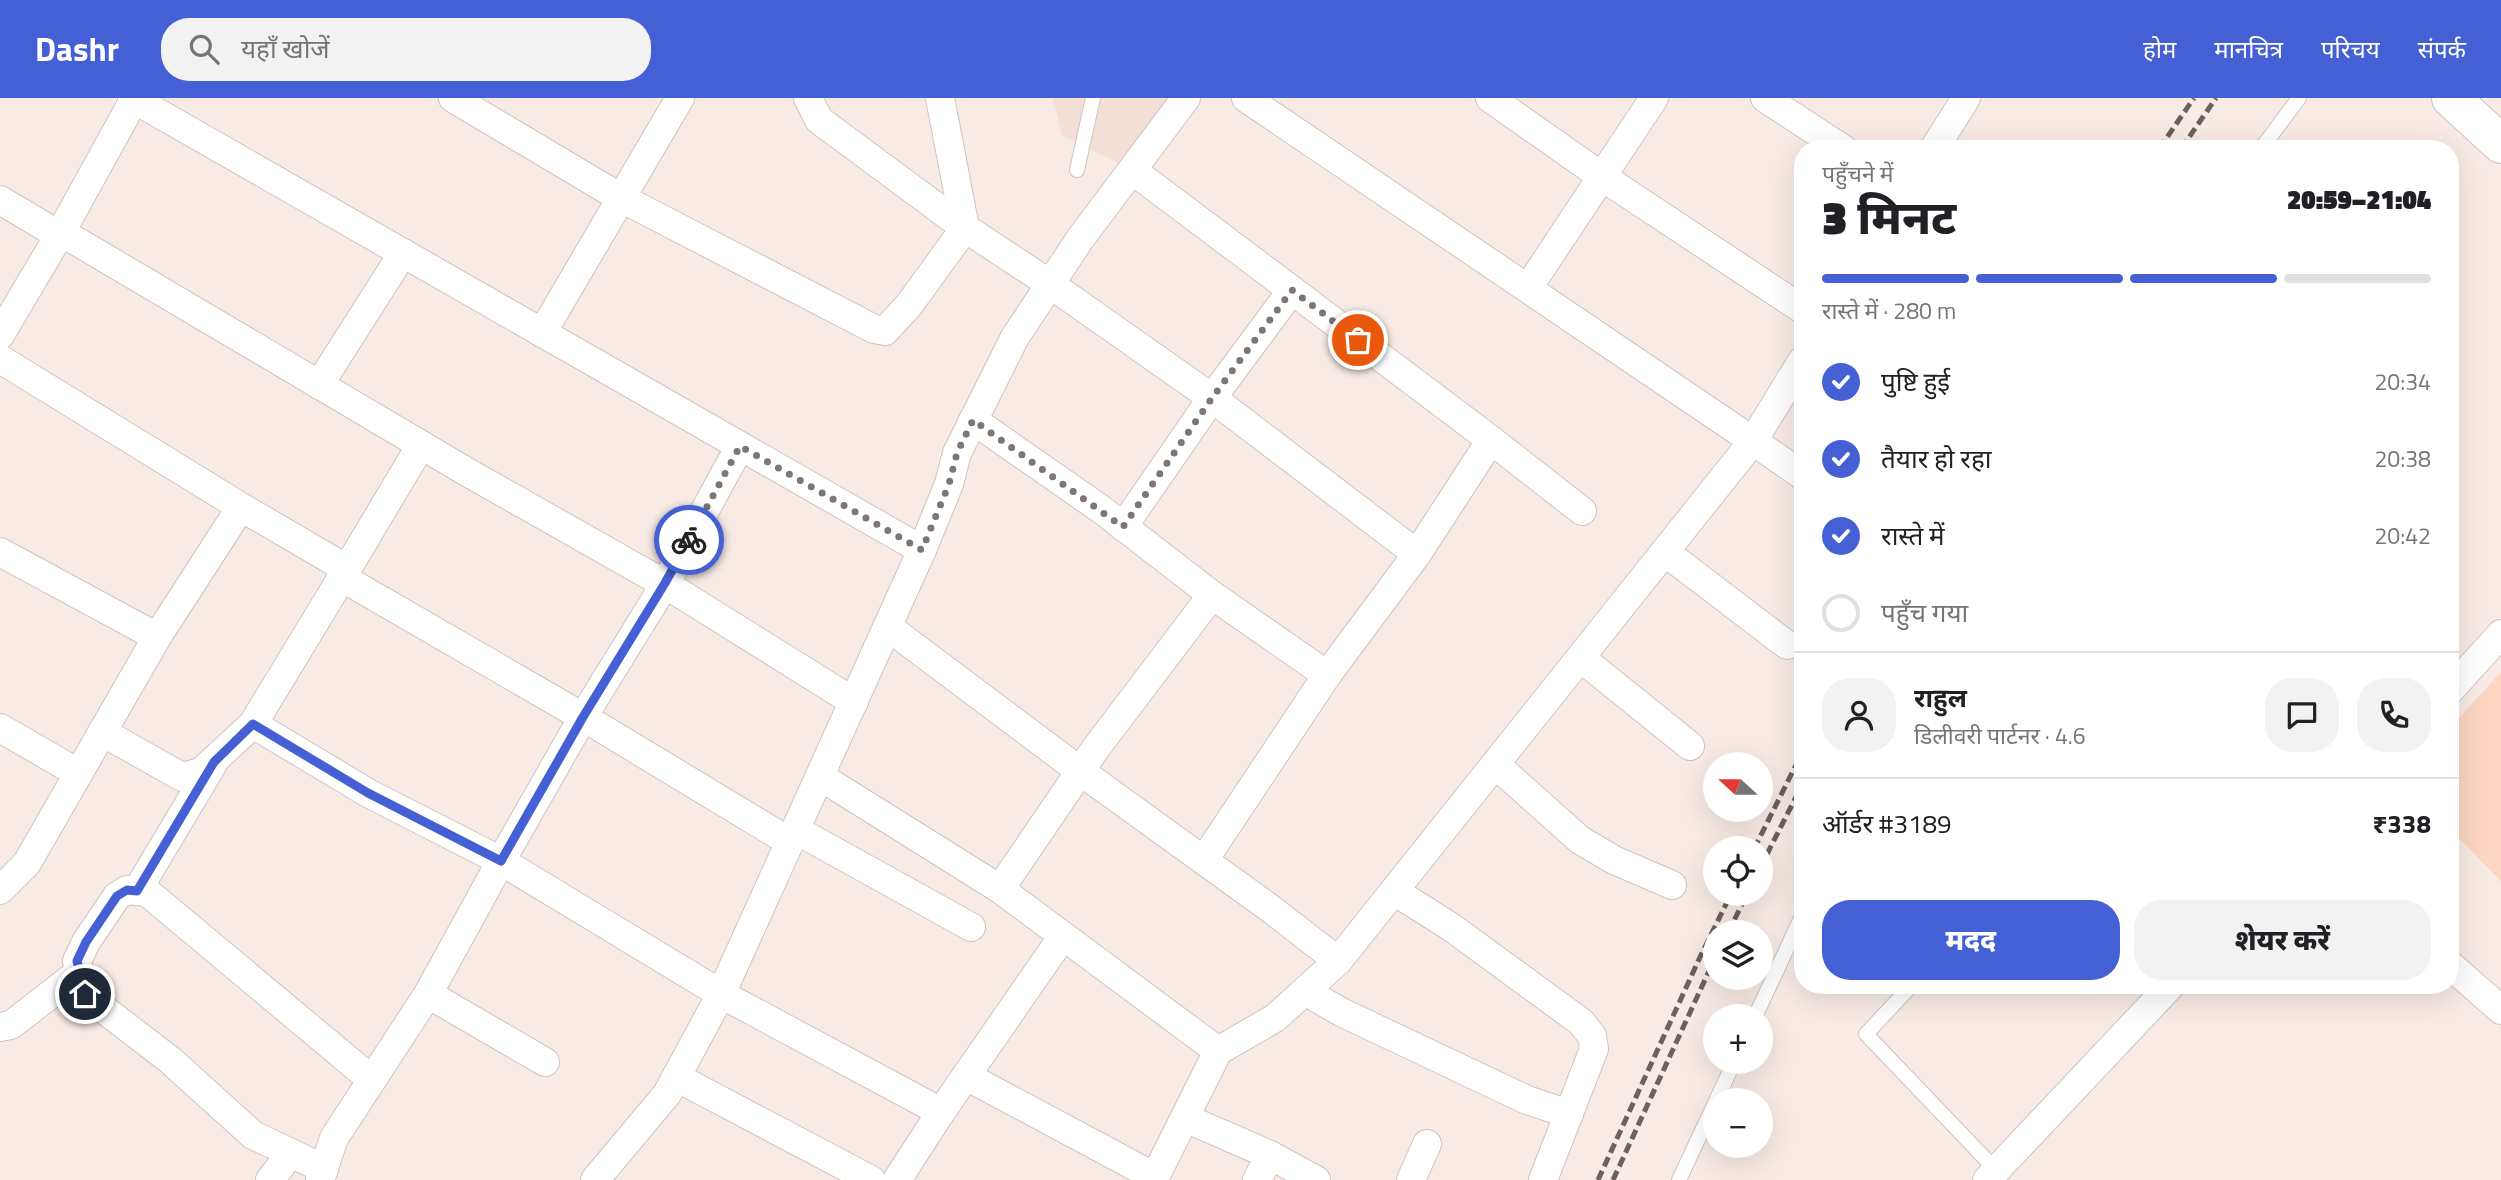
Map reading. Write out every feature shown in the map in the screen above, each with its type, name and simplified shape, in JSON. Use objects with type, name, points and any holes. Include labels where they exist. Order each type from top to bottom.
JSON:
[{"type":"street","points":[[0,335],[60,234],[134,98],[922,550]]},
{"type":"street","points":[[453,98],[621,198],[874,329],[885,331],[909,304],[965,228],[940,98]]},
{"type":"street","points":[[542,332],[680,98]]},
{"type":"street","points":[[808,98],[819,120],[965,228],[1212,398],[1417,554]]},
{"type":"street","points":[[595,1180],[667,1094],[721,994],[922,550],[949,484],[957,453],[1015,337],[1080,239],[1186,98]]},
{"type":"street","points":[[1245,98],[1794,469]]},
{"type":"street","points":[[1490,98],[1601,176],[1794,304]]},
{"type":"street","points":[[1528,288],[1654,98]]},
{"type":"street","points":[[1765,98],[1829,140]]},
{"type":"street","points":[[1940,140],[1966,98]]},
{"type":"street","points":[[2451,98],[2501,144]]},
{"type":"street","points":[[1132,170],[1582,511]]},
{"type":"street","points":[[0,200],[421,445],[665,583],[854,702]]},
{"type":"street","points":[[319,385],[403,253]]},
{"type":"street","points":[[1123,527],[1212,398],[1292,290]]},
{"type":"street","points":[[0,359],[344,573],[583,717],[793,836],[971,927]]},
{"type":"street","points":[[966,1076],[1160,1178],[1185,1118],[1218,1051],[1275,1018],[1338,961],[1753,441],[1794,374]]},
{"type":"street","points":[[973,420],[1123,527],[1212,595],[1327,675]]},
{"type":"street","points":[[1203,860],[1327,675],[1417,554],[1491,440]]},
{"type":"street","points":[[102,733],[181,777],[201,772],[214,762],[253,724],[421,445]]},
{"type":"street","points":[[372,1080],[147,892],[127,890],[117,896],[86,942],[77,961],[85,994],[170,1060],[253,1135],[291,1153],[322,1175],[334,1138],[372,1080],[428,994],[583,717],[665,583],[740,446]]},
{"type":"street","points":[[0,890],[27,863],[157,637],[241,507]]},
{"type":"street","points":[[0,552],[157,637]]},
{"type":"street","points":[[1665,552],[1787,645]]},
{"type":"street","points":[[1000,888],[1080,771],[1212,595]]},
{"type":"street","points":[[888,627],[1338,961]]},
{"type":"street","points":[[2459,680],[2501,634]]},
{"type":"street","points":[[1581,658],[1690,746]]},
{"type":"street","points":[[253,724],[368,793],[501,861],[721,994],[941,1112]]},
{"type":"street","points":[[0,728],[78,773]]},
{"type":"street","points":[[137,891],[214,762]]},
{"type":"street","points":[[1496,765],[1580,840],[1614,860],[1672,885]]},
{"type":"street","points":[[821,777],[1000,888],[1218,1051]]},
{"type":"street","points":[[1394,891],[1451,927],[1581,1022],[1592,1036],[1594,1049],[1543,1180]]},
{"type":"street","points":[[897,1180],[1063,936]]},
{"type":"street","points":[[0,1027],[11,1025],[78,973]]},
{"type":"street","points":[[2459,973],[2501,1010]]},
{"type":"street","points":[[1305,990],[1340,1012],[1514,1094],[1569,1115]]},
{"type":"street","points":[[428,994],[545,1062]]},
{"type":"street","points":[[1992,1175],[2163,994]]},
{"type":"street","points":[[676,1077],[871,1180]]},
{"type":"street","points":[[1185,1118],[1316,1180]]},
{"type":"street","points":[[1411,1180],[1427,1144]]},
{"type":"street","points":[[270,1180],[291,1153]]},
{"type":"street","points":[[1257,1180],[1270,1156]]},
{"type":"lane","points":[[1077,170],[1093,98]]},
{"type":"lane","points":[[2268,140],[2299,98]]},
{"type":"lane","points":[[1761,1004],[1794,933]]},
{"type":"lane","points":[[1904,994],[1866,1034],[1992,1175]]},
{"type":"lane","points":[[1679,1180],[1703,1128]]},
{"type":"shaded area","points":[[1053,98],[1176,98],[1132,170],[1062,135]]},
{"type":"shaded area","points":[[2501,672],[2501,881],[2459,838],[2459,718]]},
{"type":"railway","points":[[2165,140],[2194,98]]},
{"type":"railway","points":[[2187,140],[2216,98]]},
{"type":"railway","points":[[1760,836],[1794,769]]},
{"type":"railway","points":[[1773,842],[1794,801]]},
{"type":"railway","points":[[1598,1180],[1725,906]]},
{"type":"railway","points":[[1734,920],[1741,906]]},
{"type":"railway","points":[[1613,1180],[1703,984]]},
{"type":"way so far","points":[[689,540],[740,446],[922,550],[949,484],[957,453],[973,420],[1123,527],[1212,398],[1292,290],[1358,340]]},
{"type":"route","points":[[85,994],[77,961],[86,942],[117,896],[127,890],[137,891],[214,762],[253,724],[368,793],[501,861],[689,540]]}]
